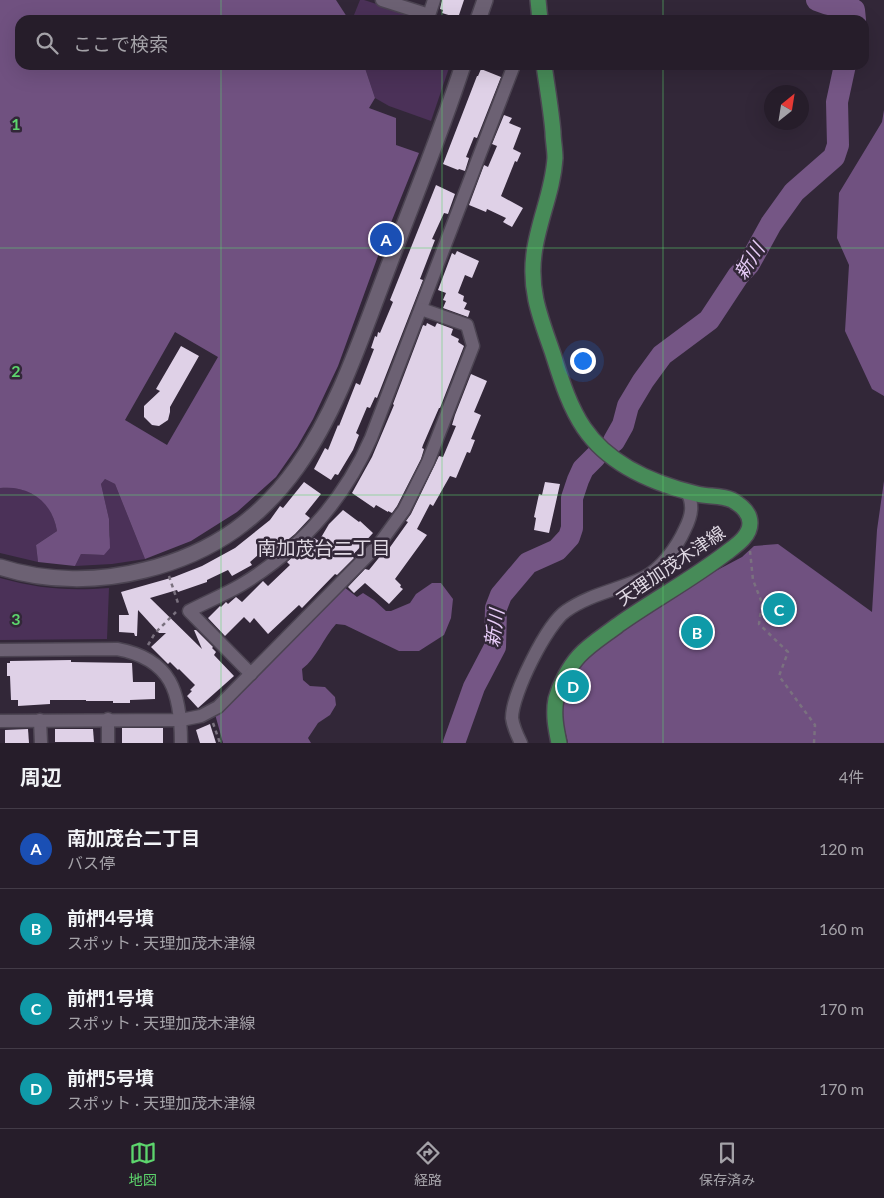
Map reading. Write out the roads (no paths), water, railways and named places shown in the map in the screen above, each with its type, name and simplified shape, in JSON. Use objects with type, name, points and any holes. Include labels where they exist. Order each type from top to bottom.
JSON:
[{"type":"main road","points":[[538,0],[540,15]]},
{"type":"main road","name":"天理加茂木津線","points":[[545,70],[555,157],[552,183],[537,232],[532,266],[534,298],[560,376],[575,412],[584,428],[612,457],[660,483],[698,494],[730,499],[747,511],[750,524],[748,531],[740,542],[716,561],[631,616],[578,657],[564,678],[556,699],[556,729],[560,743]]},
{"type":"street","points":[[382,0],[429,15],[434,0]]},
{"type":"street","points":[[480,15],[485,0]]},
{"type":"street","points":[[0,567],[47,577],[91,578],[135,573],[165,565],[205,548],[224,537],[253,516],[289,480],[314,444],[339,393],[447,113],[461,70]]},
{"type":"street","points":[[251,674],[190,611],[239,586],[274,563],[305,536],[345,487],[364,455],[512,70]]},
{"type":"street","points":[[0,721],[181,720],[201,716],[218,707],[380,543],[404,510],[421,478],[473,346],[467,325],[421,309]]},
{"type":"street","points":[[521,743],[512,717],[514,702],[543,640],[564,612],[593,596],[645,577],[660,565],[678,543],[690,516],[691,498],[686,490]]},
{"type":"street","points":[[0,650],[117,649],[141,656],[161,670],[172,685],[180,708],[181,743]]},
{"type":"street","points":[[108,719],[108,743]]},
{"type":"street","points":[[40,720],[40,743]]},
{"type":"waterway","name":"新川","points":[[817,0],[854,10],[854,15]]},
{"type":"waterway","name":"新川","points":[[614,441],[623,425],[628,406],[662,355],[709,320],[738,276],[749,264],[771,224],[794,192],[834,157],[838,145],[837,102],[844,70]]},
{"type":"waterway","name":"新川","points":[[454,743],[474,687],[495,647],[496,608],[501,595],[528,563],[557,550],[569,537],[572,528],[572,498],[583,469],[595,457]]},
{"type":"place","name":"南加茂台二丁目","points":[[386,239]]},
{"type":"place","name":"前椚1号墳","points":[[779,609]]},
{"type":"place","name":"前椚4号墳","points":[[697,632]]},
{"type":"place","name":"前椚5号墳","points":[[573,686]]},
{"type":"district","name":"南加茂台二丁目","points":[[324,548]]}]
